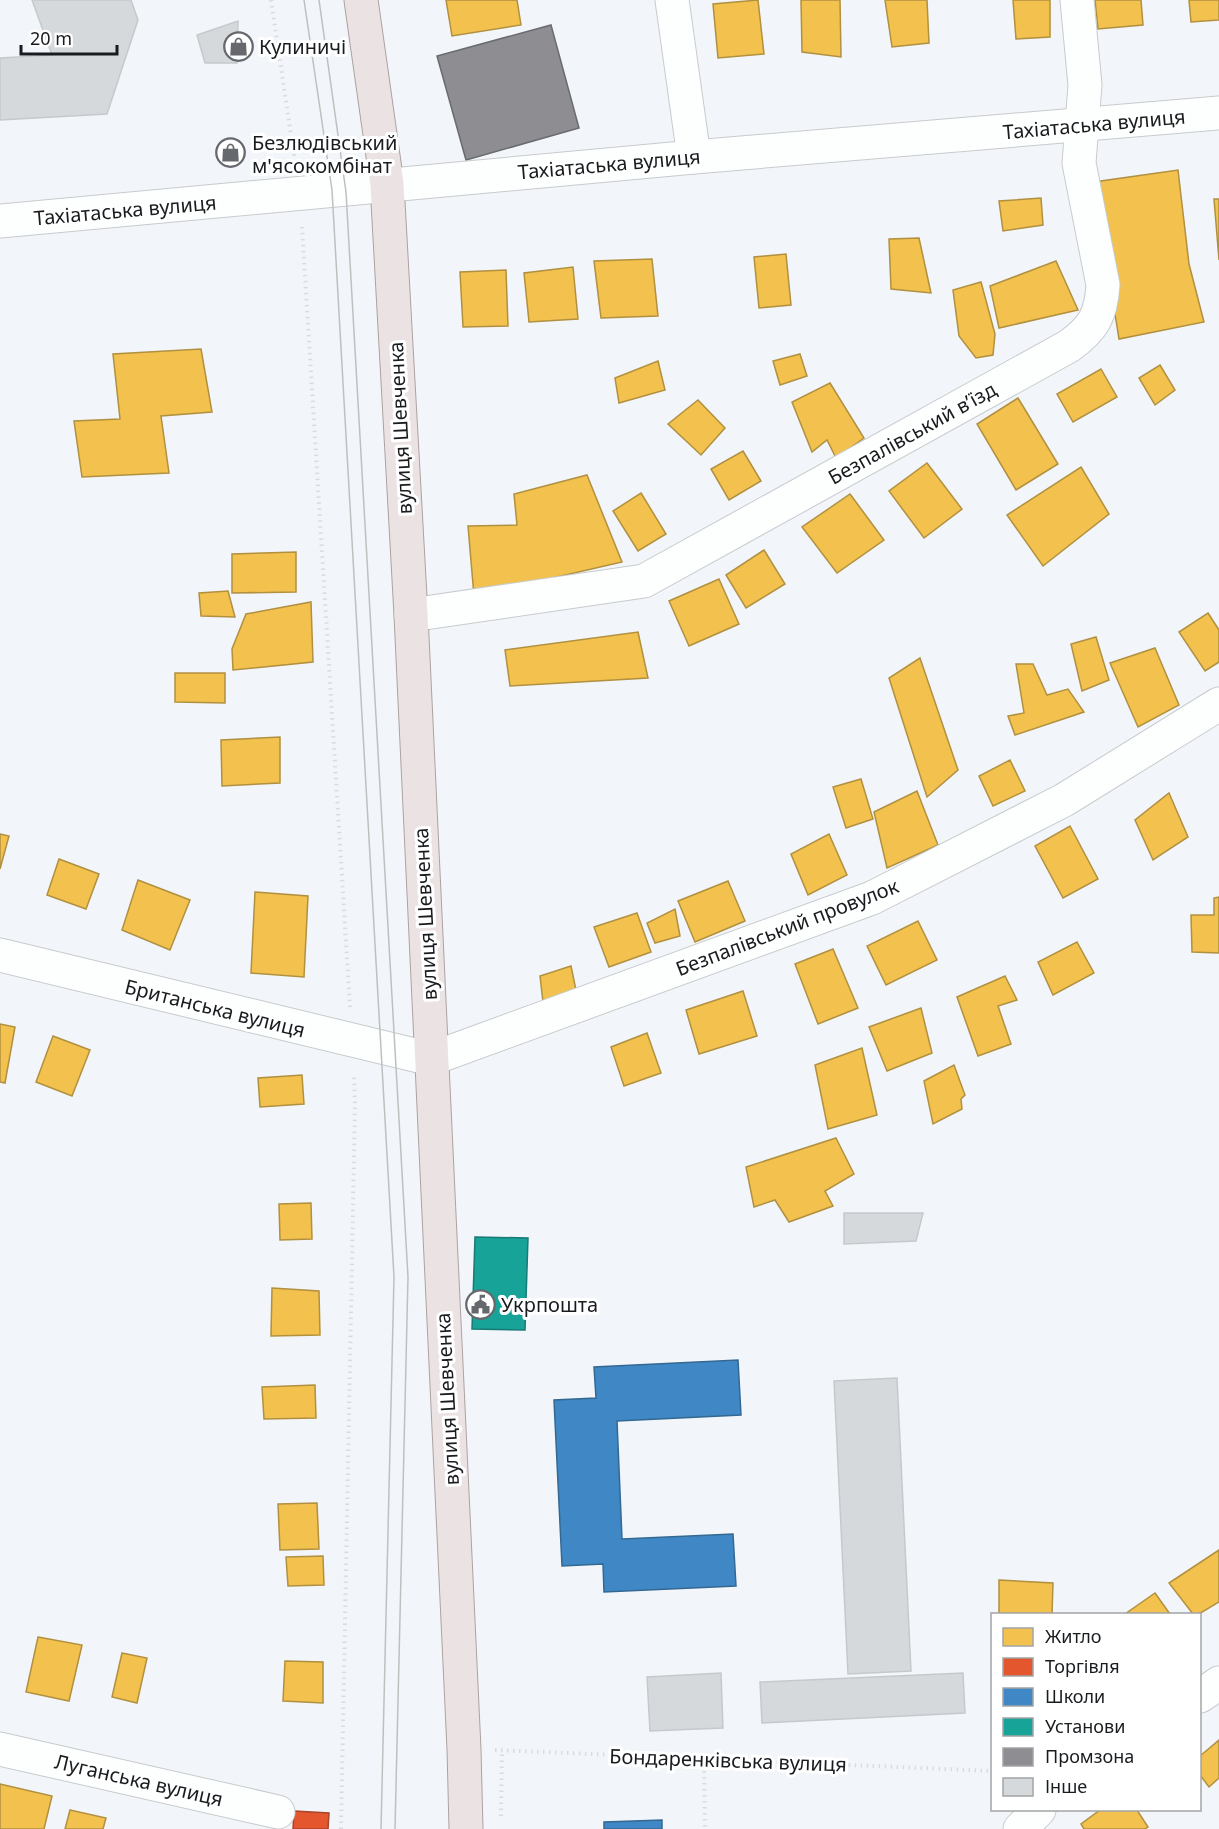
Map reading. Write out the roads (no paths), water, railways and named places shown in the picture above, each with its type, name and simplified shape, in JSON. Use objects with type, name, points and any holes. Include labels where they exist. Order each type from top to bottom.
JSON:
[{"type":"main road","name":"вулиця Шевченка","points":[[361,0],[387,184],[411,615],[466,1829]]},
{"type":"street","points":[[672,0],[694,157]]},
{"type":"street","name":"Безпалівський в’їзд","points":[[411,615],[644,581],[1069,346],[1084,335],[1095,321],[1102,303],[1103,285],[1079,163],[1085,85],[1077,0]]},
{"type":"street","name":"Тахіатаська вулиця","points":[[0,221],[387,184],[1219,113]]},
{"type":"street","name":"Безпалівський провулок","points":[[431,1059],[872,898],[1064,800],[1219,704]]},
{"type":"street","name":"Британська вулиця","points":[[0,955],[431,1059]]},
{"type":"street","points":[[1201,1695],[1219,1683]]},
{"type":"street","name":"Луганська вулиця","points":[[0,1749],[278,1812]]},
{"type":"street","points":[[1020,1829],[1037,1811]]},
{"type":"tram line","points":[[304,0],[332,190],[394,1277],[381,1829]]},
{"type":"tram line","points":[[319,0],[346,192],[408,1277],[395,1829]]},
{"type":"place","name":"Кулиничі","points":[[238,46]]},
{"type":"place","name":"Безлюдівський м'ясокомбінат","points":[[231,153]]},
{"type":"place","name":"Укрпошта","points":[[480,1304]]}]
